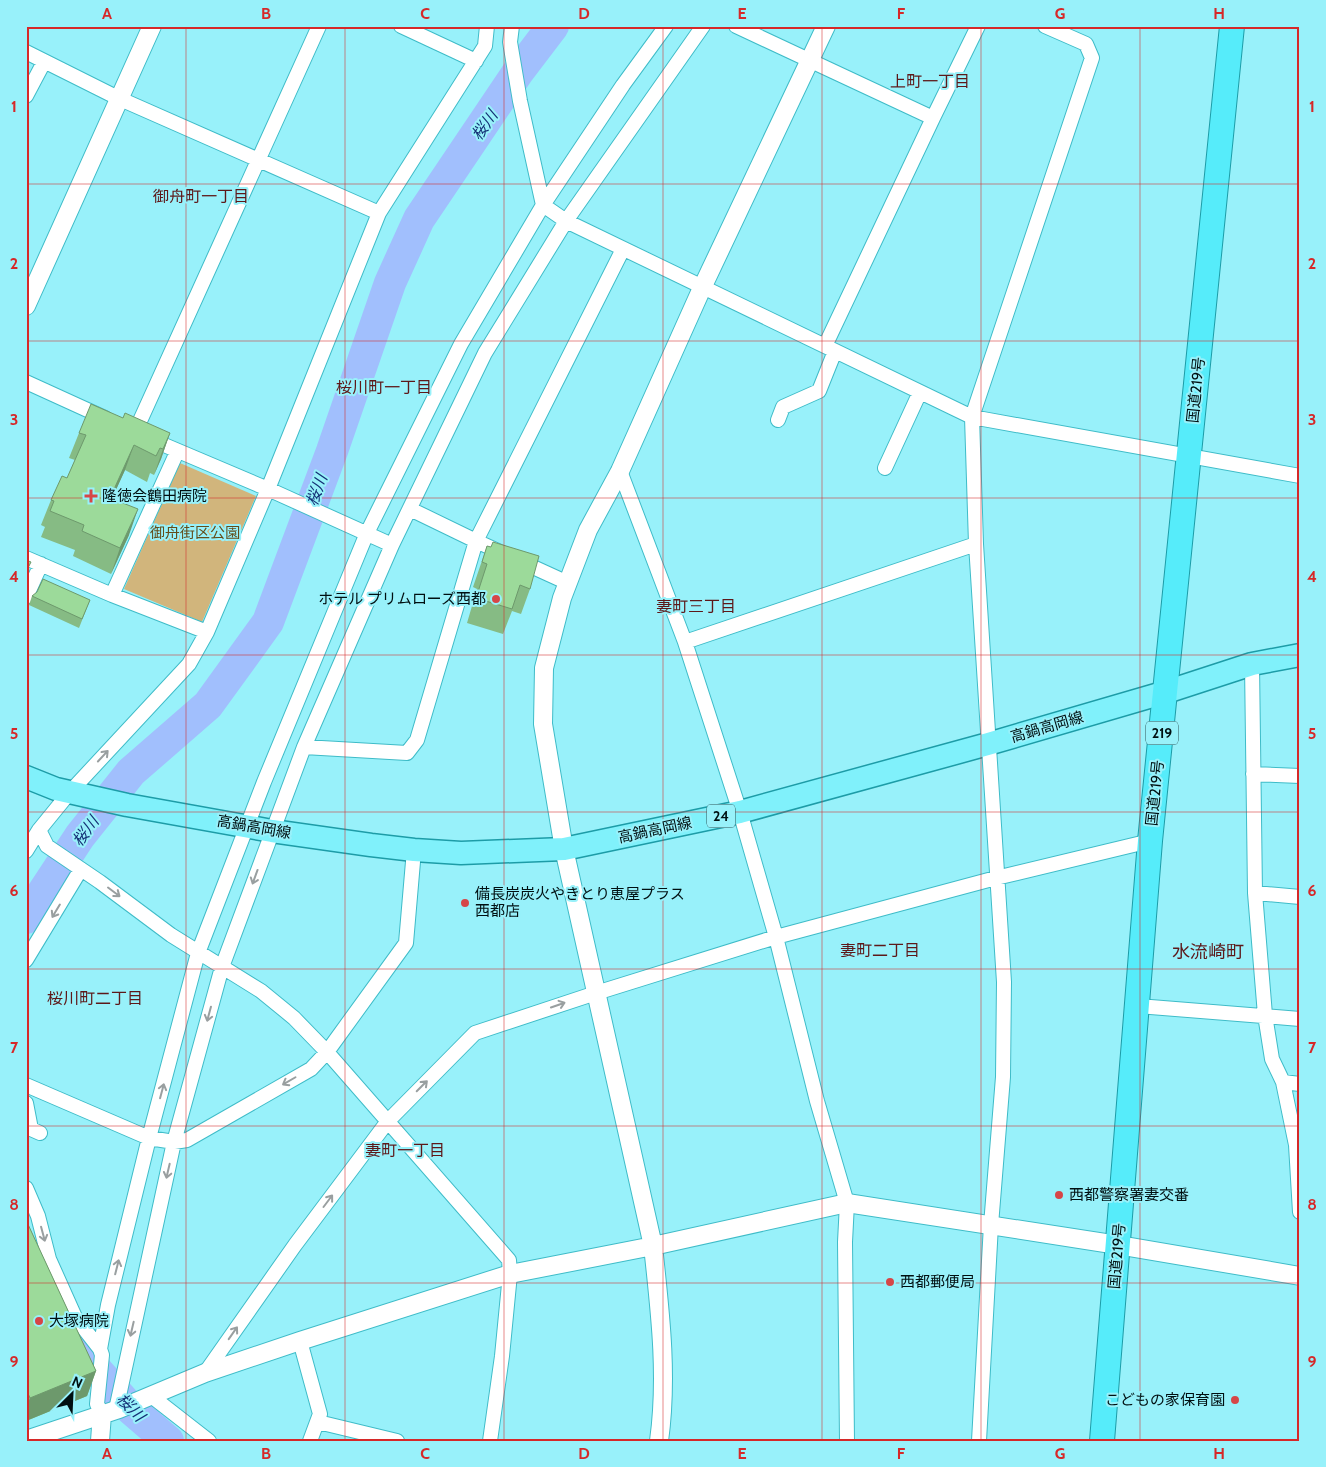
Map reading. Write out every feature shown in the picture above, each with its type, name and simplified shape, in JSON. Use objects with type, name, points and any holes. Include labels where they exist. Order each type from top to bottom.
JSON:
[{"type":"highway","name":"国道219号","points":[[1102,1441],[1150,841],[1232,26]]},
{"type":"main road","name":"高鍋高岡線","points":[[26,777],[50,787],[127,805],[272,831],[414,850],[461,853],[564,849],[740,812],[988,744],[1166,692],[1252,664],[1300,655]]},
{"type":"street","points":[[26,306],[152,26]]},
{"type":"street","points":[[126,428],[258,159],[319,26]]},
{"type":"street","points":[[401,26],[476,61]]},
{"type":"street","points":[[26,851],[39,830],[189,664],[207,632],[268,489],[379,213],[485,46],[487,26]]},
{"type":"street","points":[[512,26],[510,42],[520,101],[543,205],[566,221],[972,417],[1300,476]]},
{"type":"street","points":[[110,1408],[101,1352],[108,1305],[149,1138],[198,953],[246,826],[367,533],[461,344],[543,205],[623,85],[666,26]]},
{"type":"street","points":[[100,1441],[126,1360],[174,1142],[222,967],[304,746],[392,545],[485,353],[566,221],[703,26]]},
{"type":"street","points":[[736,26],[933,118]]},
{"type":"street","points":[[659,1441],[664,1374],[653,1246],[564,849],[543,724],[544,668],[562,598],[588,530],[620,471],[702,288],[826,26]]},
{"type":"street","points":[[778,420],[783,406],[819,391],[830,349],[933,118],[978,26]]},
{"type":"street","points":[[979,1441],[991,1225],[1003,1077],[1004,982],[976,544],[972,417],[1092,58],[1086,44],[1045,26]]},
{"type":"street","points":[[26,52],[118,98],[379,213]]},
{"type":"street","points":[[26,96],[44,62]]},
{"type":"street","points":[[304,746],[407,753],[417,740],[476,540],[623,249]]},
{"type":"street","points":[[26,382],[177,452],[268,489],[392,545]]},
{"type":"street","points":[[885,468],[920,392]]},
{"type":"street","points":[[112,595],[177,452]]},
{"type":"street","points":[[620,471],[685,642],[740,812],[776,937],[817,1101],[848,1203],[845,1242],[847,1441]]},
{"type":"street","points":[[410,508],[568,583]]},
{"type":"street","points":[[685,642],[976,544]]},
{"type":"street","points":[[26,558],[112,595],[207,632]]},
{"type":"street","points":[[26,597],[41,564]]},
{"type":"street","points":[[1252,664],[1255,893],[1265,1015],[1272,1059],[1283,1082],[1298,1145],[1300,1212]]},
{"type":"street","points":[[1252,774],[1300,776]]},
{"type":"street","points":[[39,830],[47,846],[198,953],[261,990],[294,1018],[327,1052],[509,1260],[510,1274],[502,1356],[490,1441]]},
{"type":"street","points":[[206,1373],[295,1244],[388,1121],[475,1033],[776,937],[996,878],[1150,841]]},
{"type":"street","points":[[26,1085],[149,1138],[174,1142],[187,1140],[312,1069],[327,1052],[406,943],[414,850]]},
{"type":"street","points":[[26,960],[78,867]]},
{"type":"street","points":[[1255,893],[1300,896]]},
{"type":"street","points":[[1138,1006],[1300,1019]]},
{"type":"street","points":[[1283,1082],[1300,1084]]},
{"type":"street","points":[[26,1103],[31,1128],[40,1133]]},
{"type":"street","points":[[26,1188],[38,1216],[49,1259],[74,1317],[101,1352]]},
{"type":"street","points":[[26,1440],[206,1373],[510,1274],[653,1246],[848,1203],[1118,1245],[1300,1276]]},
{"type":"street","points":[[300,1341],[320,1414],[310,1441]]},
{"type":"street","points":[[148,1396],[209,1441]]},
{"type":"street","points":[[318,1422],[397,1441]]},
{"type":"green space","name":"御舟街区公園","points":[[180,463],[256,496],[202,622],[124,589]]},
{"type":"building","points":[[91,404],[123,418],[125,413],[170,433],[163,449],[160,448],[156,456],[134,445],[110,498],[138,509],[120,548],[82,531],[84,525],[50,511],[54,501],[51,500],[62,476],[67,478],[86,435],[79,433]]},
{"type":"building","points":[[493,542],[539,556],[530,589],[520,585],[512,609],[476,598],[487,564],[482,562],[487,546],[491,547]]},
{"type":"building","points":[[26,560],[31,562],[26,572]]},
{"type":"building","points":[[43,579],[90,600],[82,619],[32,596],[37,592]]},
{"type":"building","points":[[26,1220],[96,1371],[30,1398],[26,1389]]},
{"type":"waterway","name":"桜川","points":[[26,918],[80,836],[131,772],[208,705],[268,622],[332,451],[390,283],[419,219],[518,72],[553,26]]},
{"type":"waterway","name":"桜川","points":[[77,1348],[132,1410],[168,1441]]},
{"type":"place","name":"隆徳会鶴田病院","points":[[91,496]]},
{"type":"place","name":"ホテル プリムローズ西都","points":[[496,599]]},
{"type":"place","name":"備長炭炭火やきとり恵屋プラス 西都店","points":[[465,903]]},
{"type":"place","name":"西都警察署妻交番","points":[[1059,1195]]},
{"type":"place","name":"西都郵便局","points":[[890,1282]]},
{"type":"place","name":"大塚病院","points":[[39,1321]]},
{"type":"place","name":"こどもの家保育園","points":[[1235,1400]]},
{"type":"district","name":"上町一丁目","points":[[930,81]]},
{"type":"district","name":"御舟町一丁目","points":[[201,196]]},
{"type":"district","name":"桜川町一丁目","points":[[384,387]]},
{"type":"district","name":"妻町三丁目","points":[[696,606]]},
{"type":"district","name":"妻町二丁目","points":[[880,950]]},
{"type":"district","name":"水流崎町","points":[[1208,952]]},
{"type":"district","name":"桜川町二丁目","points":[[95,998]]},
{"type":"district","name":"妻町一丁目","points":[[405,1150]]}]
